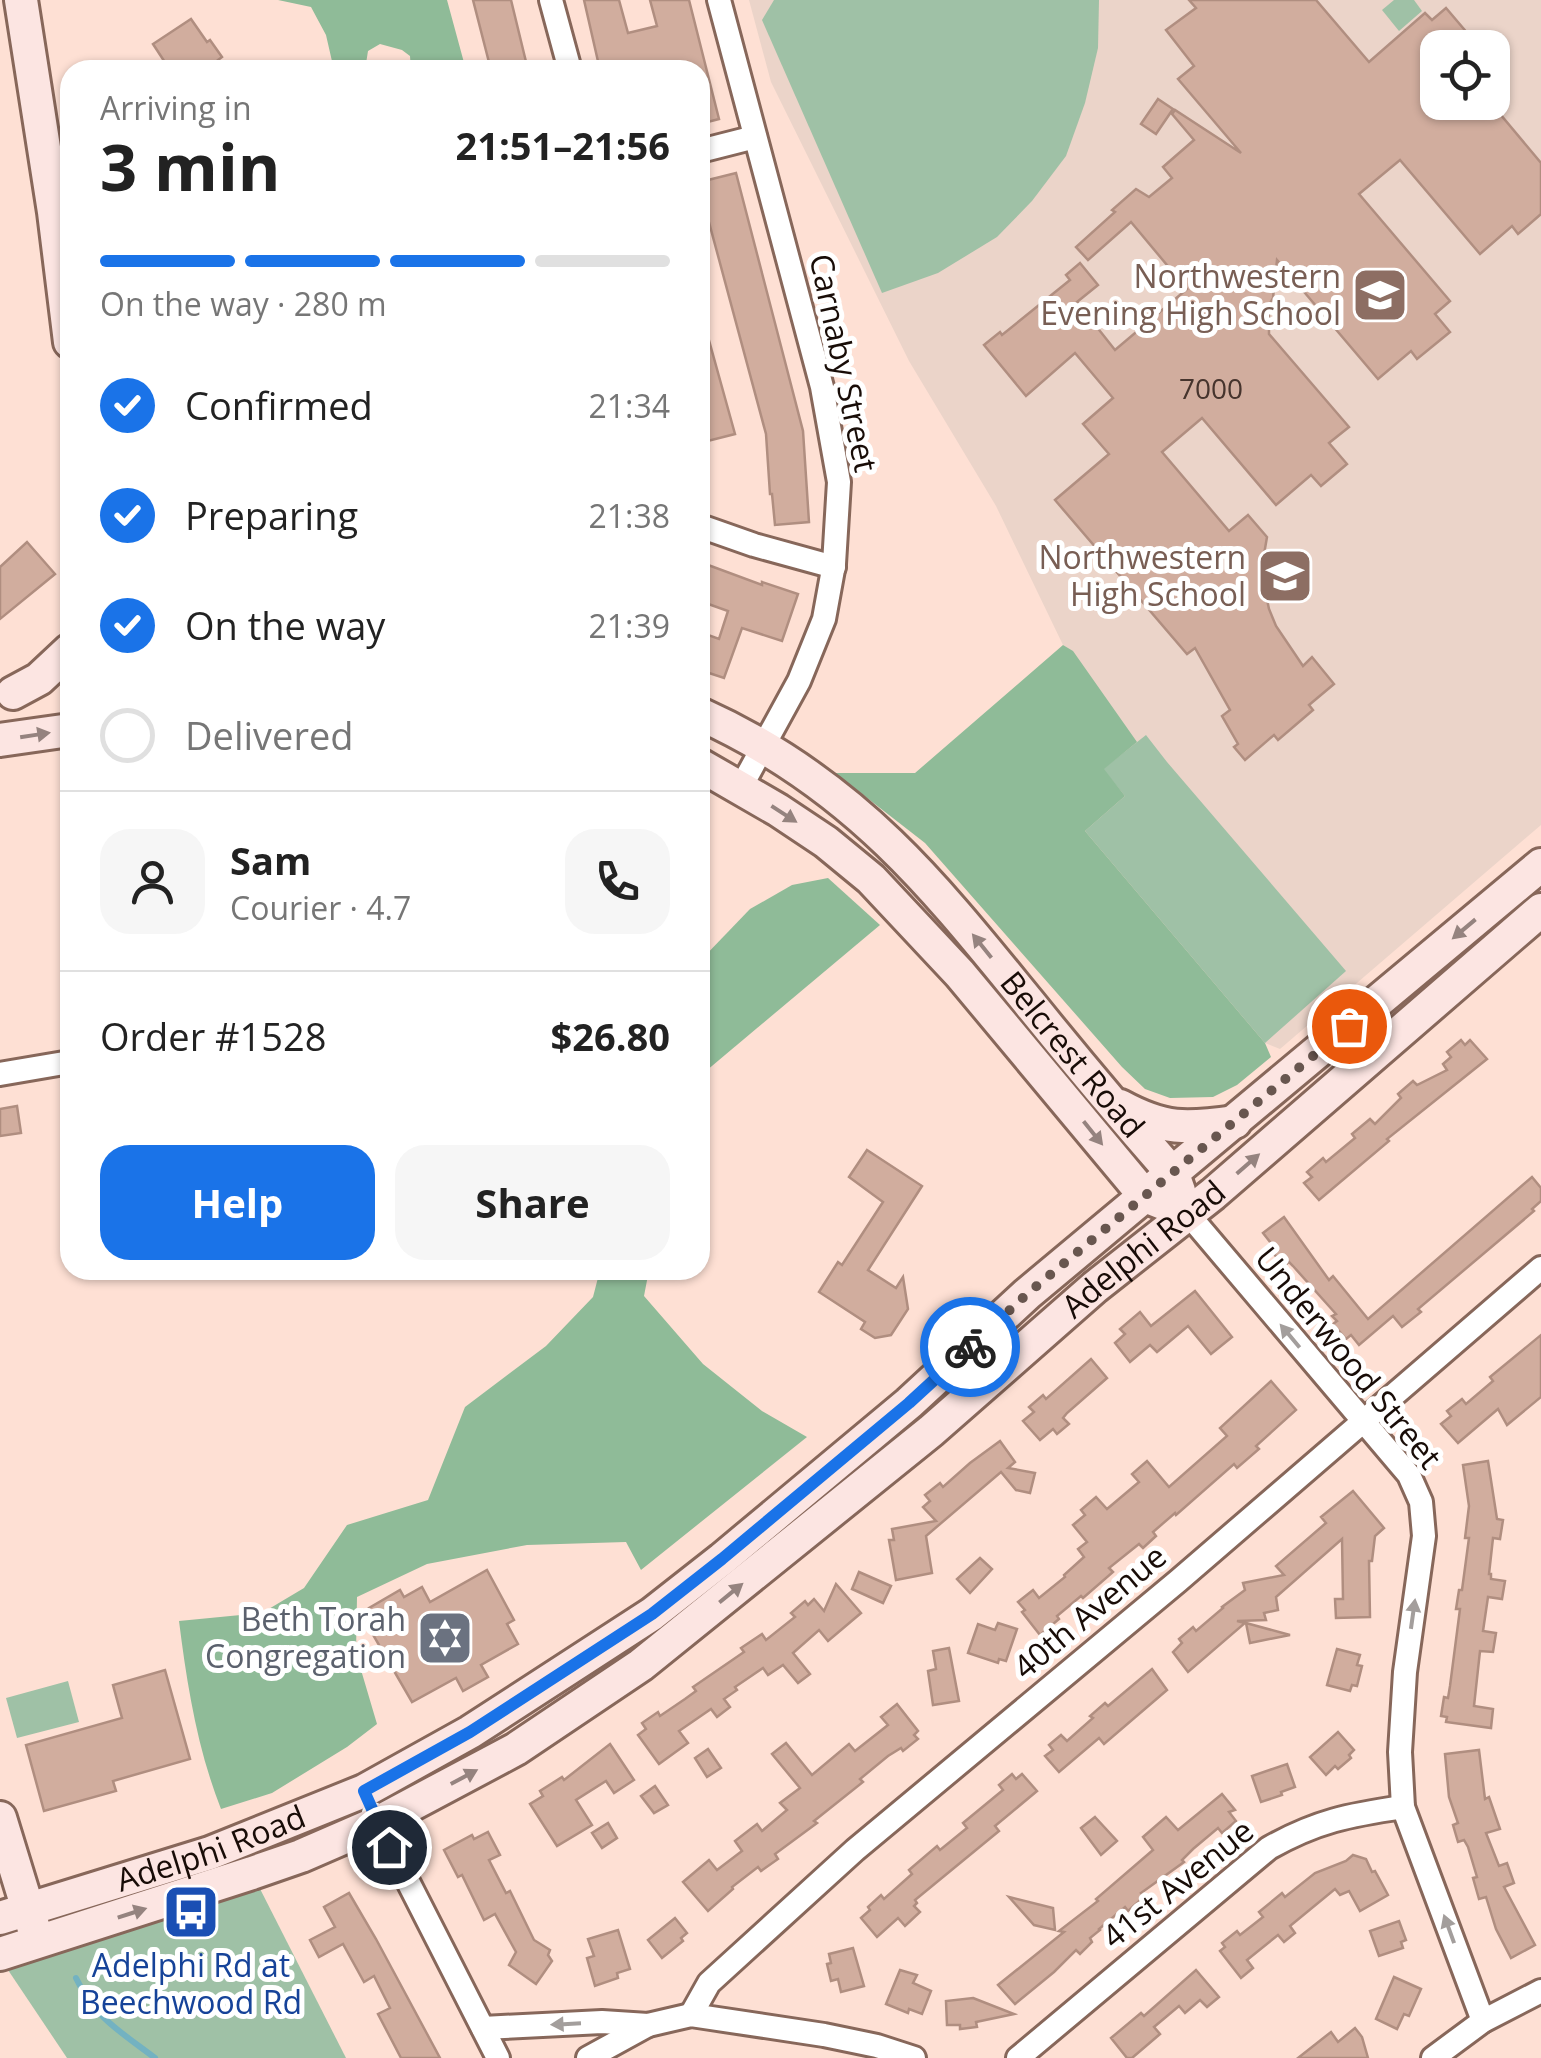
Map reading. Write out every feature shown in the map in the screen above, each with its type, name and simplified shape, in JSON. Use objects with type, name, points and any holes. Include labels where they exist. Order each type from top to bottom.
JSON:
[{"type":"main road","points":[[21,0],[60,261]]},
{"type":"main road","points":[[6,694],[39,680],[60,660]]},
{"type":"main road","points":[[6,694],[60,686]]},
{"type":"main road","name":"Belcrest Road","points":[[710,719],[763,747],[844,803],[890,843],[964,924],[1173,1174],[1188,1214]]},
{"type":"main road","points":[[0,740],[60,731]]},
{"type":"main road","name":"Belcrest Road","points":[[710,770],[826,842],[884,893],[960,974],[1145,1196],[1188,1214]]},
{"type":"main road","name":"Adelphi Road","points":[[13,1914],[210,1853],[364,1791],[484,1723],[611,1641],[692,1583],[909,1403],[1027,1294],[1540,867]]},
{"type":"main road","name":"Adelphi Road","points":[[0,1954],[168,1902],[300,1856],[377,1823],[516,1749],[641,1665],[930,1431],[1541,910]]},
{"type":"main road","points":[[1110,1102],[1146,1120],[1175,1126],[1193,1128],[1236,1122]]},
{"type":"main road","points":[[0,1818],[13,1914],[39,1943]]},
{"type":"street","points":[[551,0],[567,60]]},
{"type":"street","name":"Carnaby Street","points":[[719,0],[822,387],[839,482],[834,567],[824,619],[799,680],[741,787]]},
{"type":"street","points":[[710,148],[755,137]]},
{"type":"street","points":[[710,530],[834,567]]},
{"type":"street","points":[[0,1074],[60,1064]]},
{"type":"street","name":"Underwood Street","points":[[1188,1214],[1416,1488],[1424,1536],[1404,1688],[1400,1764],[1403,1807],[1483,2021]]},
{"type":"street","name":"40th Avenue","points":[[691,2016],[708,1982],[855,1850],[1178,1581],[1541,1268]]},
{"type":"street","points":[[364,1791],[498,2058]]},
{"type":"street","name":"41st Avenue","points":[[1018,2058],[1269,1848],[1308,1827],[1338,1817],[1403,1807]]},
{"type":"street","points":[[1433,2058],[1483,2021],[1541,1991]]},
{"type":"street","points":[[483,2028],[602,2022],[648,2025],[691,2016],[824,2035],[914,2058]]},
{"type":"street","points":[[588,2058],[648,2025]]},
{"type":"shaded area","name":"Northwestern High School","points":[[749,0],[1541,0],[1541,825],[1280,1049],[1265,1043],[1085,831],[1073,652],[1063,645],[996,506],[909,361],[771,82]]},
{"type":"green space","points":[[278,0],[447,0],[463,60],[410,60],[402,50],[380,44],[368,51],[367,60],[332,60],[326,35],[311,7]]},
{"type":"green space","points":[[774,0],[1099,0],[1098,48],[1085,103],[1066,156],[1032,201],[997,237],[938,273],[882,293],[762,20]]},
{"type":"green space","points":[[1394,0],[1414,0],[1422,11],[1399,31],[1382,10]]},
{"type":"green space","points":[[1063,645],[1073,651],[1137,742],[1104,769],[1125,796],[1085,831],[1265,1043],[1271,1057],[1237,1085],[1213,1097],[1170,1098],[1145,1089],[925,843],[835,773],[915,773]]},
{"type":"green space","points":[[1146,735],[1346,971],[1265,1043],[1085,831],[1125,796],[1103,769]]},
{"type":"green space","points":[[828,878],[880,925],[710,1068],[710,951],[750,909],[792,885]]},
{"type":"green space","points":[[597,1280],[647,1280],[644,1296],[703,1364],[762,1411],[807,1437],[641,1570],[626,1542],[527,1545],[427,1564],[357,1597],[356,1653],[377,1724],[272,1793],[221,1809],[194,1716],[179,1621],[262,1613],[304,1588],[347,1525],[428,1500],[465,1407],[546,1346],[593,1297]]},
{"type":"green space","points":[[68,1681],[79,1722],[17,1738],[6,1698]]},
{"type":"green space","points":[[252,1873],[346,2058],[67,2058],[0,1958]]},
{"type":"building","points":[[473,0],[511,0],[526,60],[488,60]]},
{"type":"building","points":[[584,0],[619,0],[628,33],[657,26],[650,0],[689,0],[704,60],[598,60]]},
{"type":"building","name":"Northwestern High School","points":[[1189,0],[1316,0],[1369,62],[1425,13],[1432,20],[1446,8],[1465,30],[1420,30],[1420,120],[1505,120],[1541,163],[1541,214],[1518,234],[1512,226],[1480,254],[1400,160],[1359,194],[1450,301],[1435,314],[1450,332],[1417,359],[1411,351],[1378,379],[1277,260],[1269,305],[1269,334],[1349,427],[1329,443],[1347,464],[1321,486],[1311,475],[1276,505],[1202,418],[1162,452],[1229,531],[1248,515],[1267,537],[1263,581],[1276,626],[1303,666],[1312,657],[1334,684],[1309,705],[1313,710],[1278,740],[1274,735],[1245,760],[1234,747],[1238,744],[1222,716],[1230,710],[1195,648],[1187,654],[1055,500],[1109,454],[1083,424],[1113,398],[1075,353],[1026,396],[984,345],[1070,280],[1066,275],[1080,263],[1098,285],[1077,302],[1115,350],[1187,289],[1131,222],[1088,260],[1076,247],[1136,189],[1149,197],[1172,178],[1163,167],[1194,140],[1172,114],[1175,110],[1241,153],[1178,79],[1194,66],[1166,30],[1196,8]]},
{"type":"building","points":[[191,19],[222,57],[163,60],[153,44]]},
{"type":"building","points":[[710,83],[719,119],[710,121]]},
{"type":"building","points":[[1158,99],[1173,109],[1156,134],[1141,124]]},
{"type":"building","points":[[736,173],[803,431],[809,522],[775,525],[766,434],[710,226],[710,180]]},
{"type":"building","points":[[710,344],[735,434],[710,440]]},
{"type":"building","points":[[27,542],[55,574],[0,619],[0,567]]},
{"type":"building","points":[[710,566],[798,594],[782,641],[742,628],[724,678],[710,673],[710,636],[719,639],[728,611],[710,605]]},
{"type":"building","points":[[1461,1040],[1465,1045],[1470,1040],[1487,1059],[1387,1139],[1319,1200],[1304,1183],[1312,1177],[1307,1172],[1355,1138],[1352,1134],[1370,1119],[1375,1124],[1413,1081],[1417,1085],[1447,1070],[1443,1064],[1451,1057],[1447,1052]]},
{"type":"building","points":[[17,1106],[21,1133],[0,1136],[0,1109]]},
{"type":"building","points":[[867,1150],[922,1186],[868,1270],[896,1288],[903,1277],[908,1309],[891,1335],[875,1338],[861,1329],[865,1322],[819,1292],[838,1262],[842,1265],[883,1202],[849,1177]]},
{"type":"building","points":[[1532,1177],[1541,1188],[1541,1201],[1534,1211],[1402,1327],[1393,1316],[1359,1345],[1351,1335],[1346,1339],[1333,1324],[1337,1321],[1332,1316],[1336,1314],[1289,1262],[1284,1266],[1263,1233],[1284,1217],[1329,1280],[1333,1276],[1368,1319]]},
{"type":"building","points":[[1195,1291],[1232,1337],[1211,1354],[1188,1326],[1157,1352],[1150,1345],[1130,1362],[1115,1343],[1125,1334],[1120,1329],[1140,1312],[1151,1326]]},
{"type":"building","points":[[1541,1335],[1541,1397],[1507,1425],[1498,1409],[1458,1443],[1441,1424],[1451,1416],[1447,1411],[1462,1399],[1466,1404],[1493,1381],[1490,1377]]},
{"type":"building","points":[[1091,1359],[1107,1378],[1067,1413],[1063,1418],[1069,1424],[1057,1434],[1053,1429],[1040,1440],[1023,1421],[1034,1412],[1029,1407],[1043,1395],[1046,1399]]},
{"type":"building","points":[[1271,1381],[1296,1410],[1256,1446],[1259,1449],[1237,1468],[1234,1464],[1175,1513],[1153,1532],[1156,1536],[1143,1548],[1139,1544],[1109,1568],[1113,1572],[1057,1616],[1059,1619],[1040,1635],[1018,1602],[1033,1590],[1039,1598],[1084,1557],[1078,1549],[1087,1542],[1073,1525],[1085,1515],[1081,1510],[1096,1497],[1107,1509],[1139,1482],[1132,1474],[1147,1461],[1169,1487],[1227,1436],[1220,1428]]},
{"type":"building","points":[[1000,1441],[1015,1462],[1008,1468],[1035,1473],[1030,1493],[1016,1490],[1001,1472],[926,1536],[932,1573],[896,1580],[889,1540],[894,1540],[892,1529],[936,1521],[923,1507],[930,1501],[925,1495],[940,1483],[943,1487]]},
{"type":"building","points":[[1488,1461],[1497,1519],[1503,1520],[1500,1539],[1493,1538],[1489,1574],[1491,1579],[1505,1581],[1502,1599],[1488,1597],[1483,1631],[1496,1633],[1493,1652],[1480,1651],[1474,1706],[1493,1709],[1491,1728],[1446,1722],[1447,1717],[1441,1716],[1450,1686],[1460,1609],[1456,1609],[1469,1538],[1465,1538],[1469,1506],[1463,1465]]},
{"type":"building","points":[[1353,1491],[1384,1528],[1375,1536],[1369,1561],[1370,1617],[1336,1618],[1335,1599],[1343,1599],[1342,1539],[1276,1597],[1278,1610],[1264,1613],[1266,1620],[1237,1621],[1245,1623],[1188,1672],[1173,1652],[1182,1643],[1179,1639],[1193,1627],[1196,1631],[1245,1590],[1243,1583],[1284,1575],[1276,1566],[1326,1523],[1321,1517]]},
{"type":"building","points":[[980,1558],[992,1569],[970,1593],[957,1579]]},
{"type":"building","name":"Beth Torah Congregation","points":[[487,1570],[514,1620],[507,1624],[518,1644],[481,1665],[488,1677],[463,1691],[456,1678],[412,1702],[372,1633],[379,1629],[369,1608],[400,1590],[404,1597],[422,1587],[430,1602]]},
{"type":"building","points":[[859,1572],[891,1586],[883,1603],[852,1589]]},
{"type":"building","points":[[836,1584],[861,1613],[828,1641],[819,1630],[793,1653],[810,1674],[798,1683],[783,1665],[768,1675],[763,1668],[735,1687],[737,1690],[724,1699],[730,1707],[717,1717],[711,1709],[679,1731],[688,1743],[659,1764],[638,1735],[646,1729],[642,1723],[658,1712],[660,1716],[696,1691],[693,1687],[744,1652],[741,1648],[762,1634],[766,1640],[795,1617],[791,1613],[805,1601],[808,1605],[814,1599],[824,1611]]},
{"type":"building","points":[[998,1623],[1017,1629],[1006,1661],[999,1659],[998,1663],[968,1653],[978,1624],[995,1630]]},
{"type":"building","points":[[1246,1623],[1290,1635],[1250,1643]]},
{"type":"building","points":[[949,1648],[959,1701],[933,1705],[928,1671],[936,1669],[933,1651]]},
{"type":"building","points":[[1337,1649],[1360,1655],[1357,1665],[1362,1666],[1357,1686],[1352,1685],[1350,1691],[1327,1685]]},
{"type":"building","points":[[1152,1669],[1167,1690],[1104,1744],[1099,1738],[1059,1772],[1045,1756],[1053,1750],[1049,1745],[1061,1735],[1067,1741],[1105,1703],[1108,1706]]},
{"type":"building","points":[[165,1670],[190,1759],[113,1781],[116,1791],[44,1811],[26,1745],[122,1718],[113,1685]]},
{"type":"building","points":[[897,1704],[918,1731],[914,1735],[918,1739],[903,1751],[901,1748],[888,1756],[860,1779],[863,1782],[814,1821],[817,1823],[775,1854],[778,1859],[761,1871],[758,1867],[708,1911],[683,1882],[709,1860],[717,1870],[742,1851],[735,1841],[757,1824],[762,1831],[787,1810],[780,1803],[800,1788],[772,1754],[786,1743],[812,1775],[849,1744],[855,1751],[888,1725],[881,1717]]},
{"type":"building","points":[[1338,1732],[1354,1750],[1351,1758],[1326,1775],[1310,1757]]},
{"type":"building","points":[[610,1744],[634,1780],[614,1793],[606,1781],[576,1800],[592,1825],[557,1846],[530,1804],[543,1796],[540,1791],[562,1777],[564,1780]]},
{"type":"building","points":[[708,1749],[721,1768],[707,1777],[695,1758]]},
{"type":"building","points":[[1479,1750],[1485,1799],[1489,1797],[1500,1829],[1486,1833],[1499,1866],[1507,1863],[1514,1883],[1504,1887],[1535,1945],[1511,1958],[1486,1897],[1479,1899],[1468,1847],[1464,1840],[1458,1842],[1453,1825],[1458,1823],[1449,1797],[1445,1754]]},
{"type":"building","points":[[1287,1764],[1295,1787],[1261,1802],[1252,1776]]},
{"type":"building","points":[[1012,1774],[1016,1779],[1022,1774],[1037,1791],[995,1826],[999,1831],[915,1900],[914,1906],[920,1912],[905,1926],[898,1918],[877,1937],[861,1918],[870,1910],[868,1907],[881,1895],[884,1899],[937,1846],[940,1850],[967,1828],[963,1823],[1003,1790],[999,1785]]},
{"type":"building","points":[[655,1786],[668,1805],[654,1813],[641,1796]]},
{"type":"building","points":[[1222,1794],[1235,1810],[1229,1812],[1236,1821],[1222,1833],[1218,1828],[1184,1862],[1141,1893],[1144,1897],[1128,1911],[1125,1907],[1099,1929],[1080,1954],[1076,1950],[1015,2004],[998,1985],[1064,1932],[1059,1931],[1153,1850],[1143,1837],[1166,1817],[1178,1830]]},
{"type":"building","points":[[1095,1817],[1117,1841],[1101,1855],[1081,1828]]},
{"type":"building","points":[[608,1823],[617,1838],[602,1848],[592,1833]]},
{"type":"building","points":[[488,1832],[500,1855],[489,1860],[506,1893],[510,1891],[534,1940],[550,1950],[552,1961],[536,1984],[509,1965],[516,1952],[495,1914],[484,1920],[462,1875],[458,1877],[444,1850],[472,1835],[474,1839]]},
{"type":"building","points":[[1353,1855],[1366,1859],[1388,1895],[1360,1911],[1349,1891],[1340,1895],[1335,1889],[1290,1926],[1295,1933],[1284,1942],[1278,1935],[1247,1960],[1253,1968],[1241,1978],[1220,1951],[1225,1947],[1222,1943],[1263,1917],[1259,1912],[1282,1893],[1285,1897],[1315,1873]]},
{"type":"building","points":[[349,1893],[440,2058],[401,2058],[378,2014],[390,2008],[374,1976],[364,1982],[343,1944],[319,1957],[310,1940],[335,1927],[324,1907]]},
{"type":"building","points":[[1009,1897],[1053,1908],[1055,1930],[1034,1925]]},
{"type":"building","points":[[675,1918],[687,1933],[662,1958],[648,1940]]},
{"type":"building","points":[[1399,1921],[1406,1940],[1401,1942],[1403,1948],[1379,1956],[1370,1931]]},
{"type":"building","points":[[618,1930],[630,1969],[595,1986],[587,1958],[594,1956],[588,1939]]},
{"type":"building","points":[[853,1948],[864,1986],[841,1992],[838,1979],[831,1981],[829,1954]]},
{"type":"building","points":[[900,1970],[917,1975],[913,1983],[931,1991],[922,2014],[886,2004]]},
{"type":"building","points":[[1196,1970],[1219,1997],[1207,2007],[1200,2000],[1185,2013],[1179,2006],[1154,2027],[1160,2034],[1127,2058],[1111,2038],[1141,2013],[1144,2016]]},
{"type":"building","points":[[1394,1977],[1421,1989],[1409,2016],[1404,2014],[1397,2029],[1376,2019]]},
{"type":"building","points":[[973,1998],[1014,2014],[976,2022],[977,2027],[960,2029],[960,2025],[947,2025],[946,2001]]},
{"type":"building","points":[[1355,2028],[1368,2058],[1298,2058],[1331,2032],[1338,2042]]},
{"type":"waterway","points":[[76,1978],[100,2014],[155,2058]]},
{"type":"way so far","points":[[970,1347],[1027,1294],[1349,1026]]},
{"type":"place","name":"Northwestern Evening High School","points":[[1380,295]]},
{"type":"place","name":"Northwestern High School","points":[[1285,576]]},
{"type":"place","name":"Beth Torah Congregation","points":[[445,1638]]},
{"type":"place","name":"Adelphi Rd at Beechwood Rd","points":[[191,1912]]},
{"type":"route","points":[[389,1847],[364,1791],[470,1732],[652,1614],[909,1403],[970,1347]]}]
